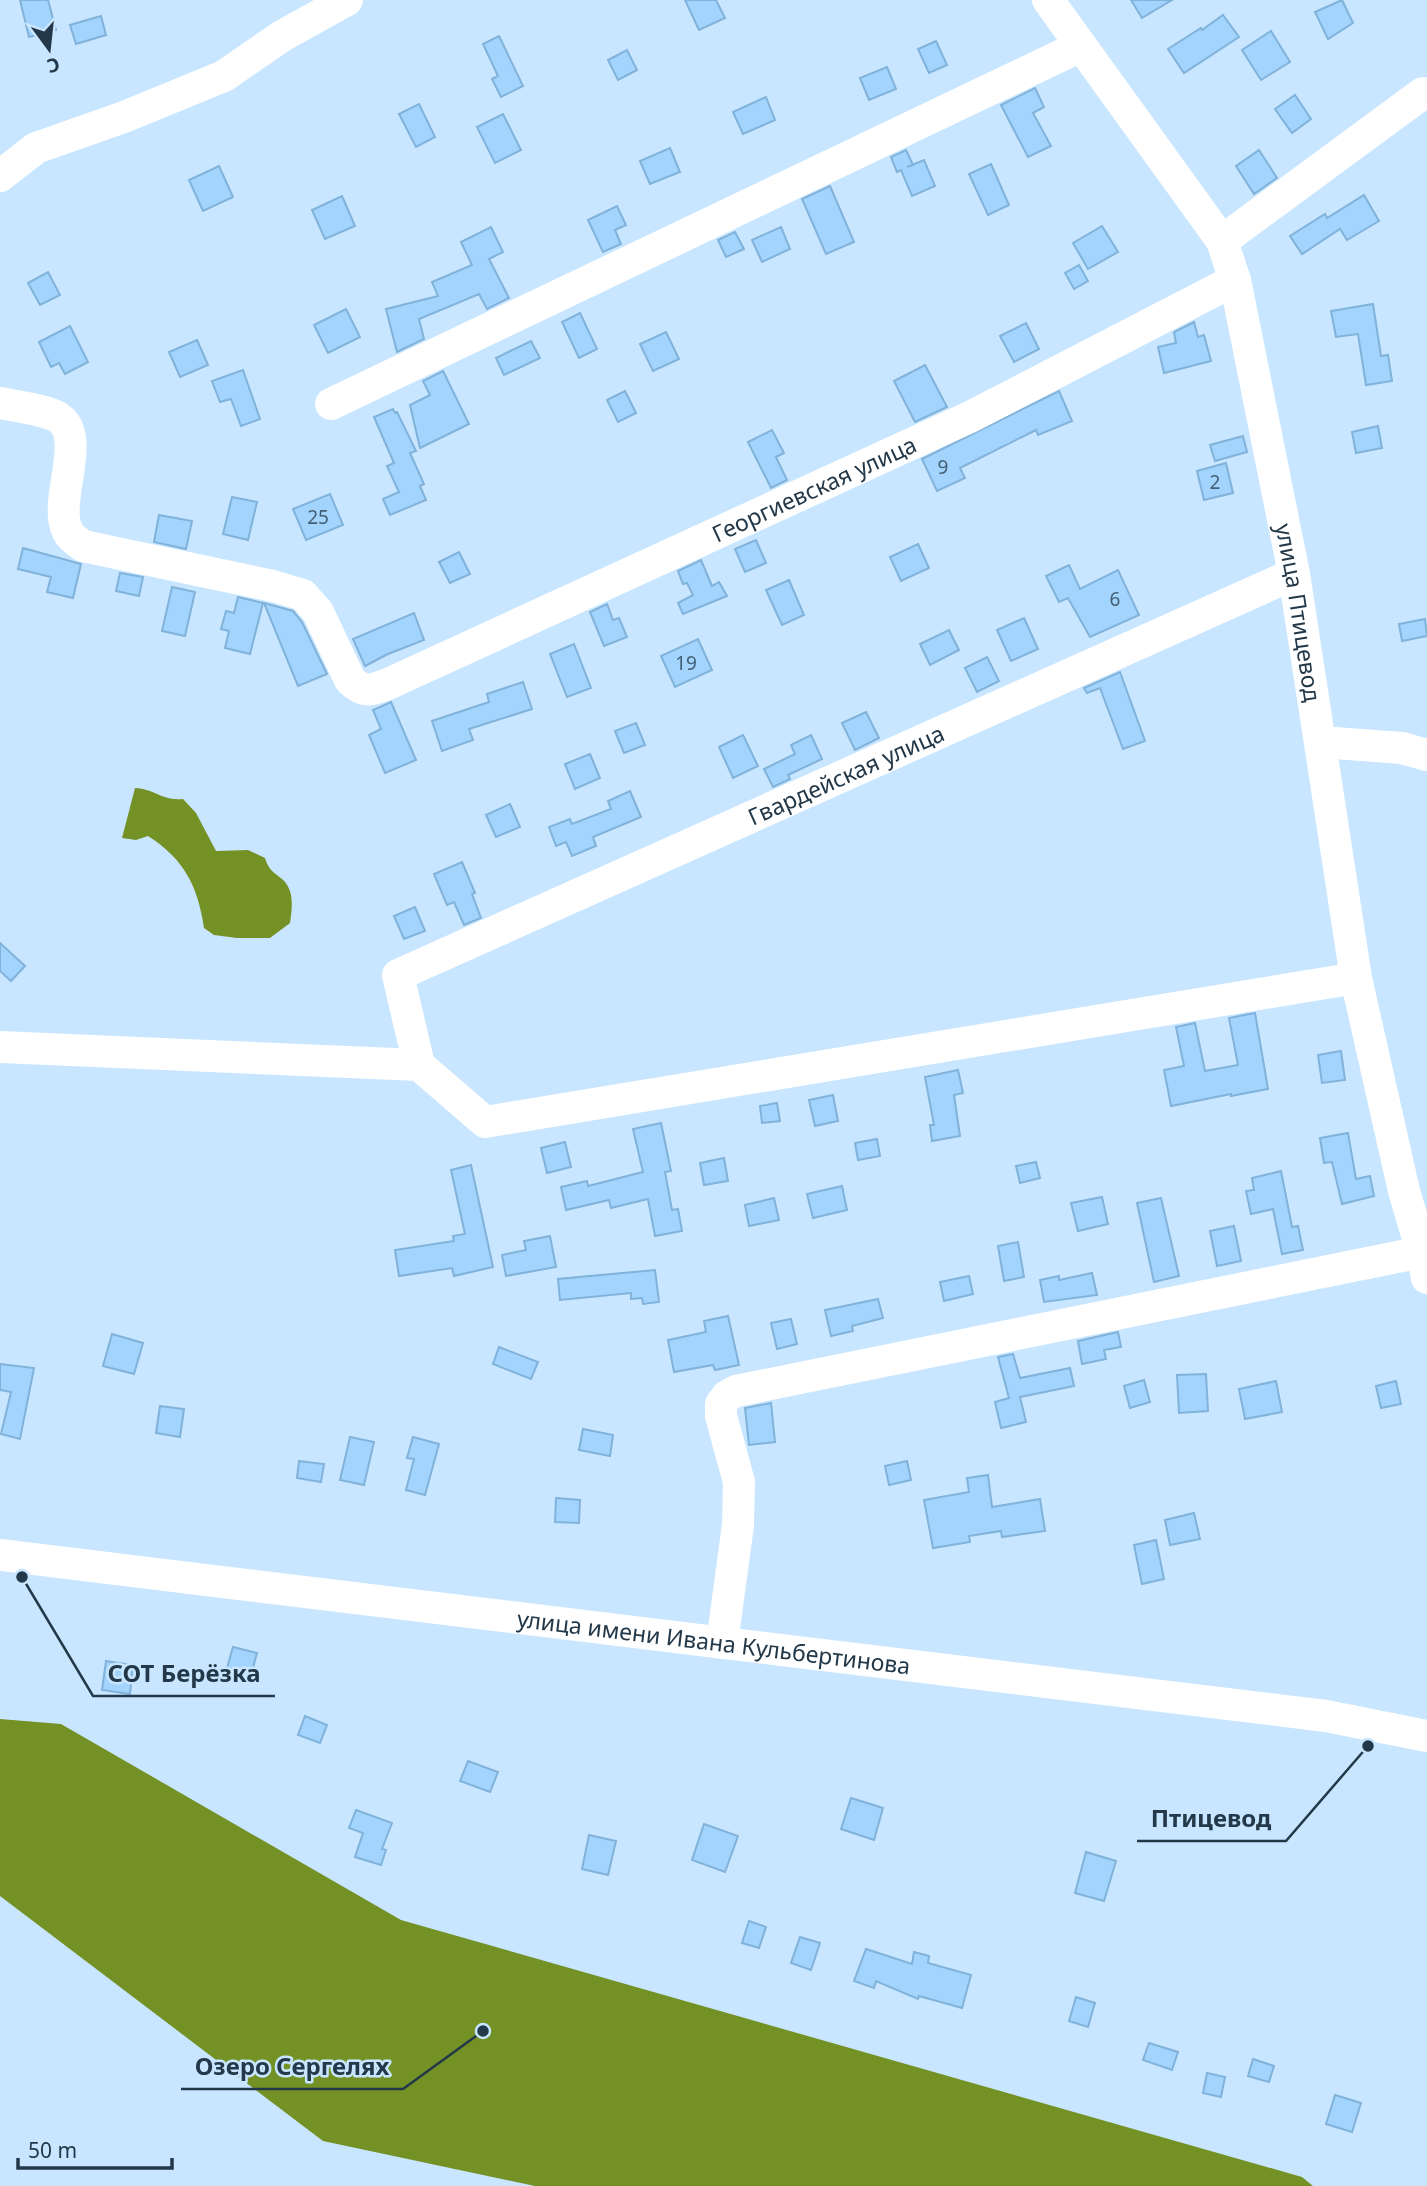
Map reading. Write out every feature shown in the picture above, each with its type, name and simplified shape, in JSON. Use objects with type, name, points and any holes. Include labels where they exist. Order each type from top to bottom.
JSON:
[{"type":"street","points":[[0,176],[36,148],[124,117],[224,76],[282,36],[346,0]]},
{"type":"street","name":"улица Птицевод","points":[[1048,0],[1222,241],[1236,279],[1294,573],[1356,978],[1404,1191],[1424,1265]]},
{"type":"street","points":[[331,404],[1081,46]]},
{"type":"street","points":[[1222,241],[1423,93]]},
{"type":"street","name":"Георгиевская улица","points":[[0,403],[59,418],[68,430],[70,445],[64,518],[69,534],[83,546],[273,586],[303,595],[318,612],[350,680],[359,688],[370,690],[970,416],[1236,279]]},
{"type":"street","name":"Гвардейская улица","points":[[419,1065],[398,975],[1294,573]]},
{"type":"street","points":[[1321,742],[1402,748],[1427,755]]},
{"type":"street","points":[[0,1047],[419,1065],[485,1122],[1356,978]]},
{"type":"street","points":[[722,1643],[738,1525],[739,1482],[721,1416],[721,1404],[727,1396],[736,1391],[1424,1265]]},
{"type":"street","name":"улица имени Ивана Кульбертинова","points":[[0,1555],[1326,1716],[1427,1736]]},
{"type":"shaded area","points":[[135,788],[169,798],[183,799],[196,813],[216,851],[248,850],[265,858],[273,872],[289,889],[292,900],[290,923],[270,938],[214,935],[204,928],[193,886],[171,854],[148,836],[136,840],[122,838]]},
{"type":"shaded area","points":[[0,1719],[61,1724],[401,1920],[1302,2177],[1313,2186],[535,2186],[323,2141],[0,1896]]},
{"type":"building","points":[[20,0],[48,0],[56,30],[29,37]]},
{"type":"building","points":[[685,0],[716,0],[725,18],[699,30]]},
{"type":"building","points":[[1131,0],[1172,0],[1142,18]]},
{"type":"building","points":[[1342,0],[1353,23],[1328,39],[1315,12]]},
{"type":"building","points":[[1223,15],[1239,37],[1184,73],[1168,49]]},
{"type":"building","points":[[101,16],[106,35],[76,44],[70,25]]},
{"type":"building","points":[[1271,31],[1290,62],[1261,80],[1242,50]]},
{"type":"building","points":[[499,36],[523,86],[501,97],[492,79],[498,76],[483,44]]},
{"type":"building","points":[[936,41],[947,65],[929,73],[918,49]]},
{"type":"building","points":[[627,50],[637,70],[618,80],[608,60]]},
{"type":"building","points":[[887,67],[896,89],[869,100],[860,78]]},
{"type":"building","points":[[1035,88],[1044,107],[1033,113],[1051,146],[1028,157],[1001,105]]},
{"type":"building","points":[[1295,95],[1311,119],[1292,133],[1275,109]]},
{"type":"building","points":[[766,97],[775,120],[743,134],[733,112]]},
{"type":"building","points":[[419,104],[435,137],[416,147],[399,114]]},
{"type":"building","points":[[503,114],[521,150],[495,163],[477,127]]},
{"type":"building","points":[[670,148],[680,172],[650,184],[640,161]]},
{"type":"building","points":[[906,150],[913,165],[924,160],[935,186],[912,196],[901,170],[897,172],[891,157]]},
{"type":"building","points":[[1259,150],[1277,178],[1254,194],[1236,166]]},
{"type":"building","points":[[991,164],[1009,205],[988,215],[969,174]]},
{"type":"building","points":[[219,166],[233,197],[203,211],[189,180]]},
{"type":"building","points":[[830,186],[854,242],[826,254],[802,199]]},
{"type":"building","points":[[1364,195],[1379,221],[1347,240],[1340,229],[1302,254],[1290,236],[1325,214],[1327,218]]},
{"type":"building","points":[[342,196],[355,226],[325,239],[312,210]]},
{"type":"building","points":[[617,206],[626,225],[615,230],[621,244],[603,252],[588,220]]},
{"type":"building","points":[[1102,226],[1118,252],[1088,269],[1073,243]]},
{"type":"building","points":[[491,227],[503,252],[489,259],[509,298],[487,309],[479,294],[419,319],[424,339],[397,352],[386,309],[438,296],[432,282],[472,265],[461,242]]},
{"type":"building","points":[[781,227],[790,249],[762,262],[752,240]]},
{"type":"building","points":[[735,232],[744,249],[726,257],[718,240]]},
{"type":"building","points":[[1079,265],[1088,281],[1074,289],[1065,273]]},
{"type":"building","points":[[48,272],[60,295],[40,305],[28,283]]},
{"type":"building","points":[[1373,304],[1381,356],[1388,355],[1392,381],[1366,385],[1358,334],[1336,337],[1331,311]]},
{"type":"building","points":[[346,309],[360,337],[328,353],[314,325]]},
{"type":"building","points":[[580,313],[597,349],[579,358],[562,322]]},
{"type":"building","points":[[1194,322],[1198,337],[1204,335],[1211,361],[1164,373],[1158,347],[1176,343],[1174,332]]},
{"type":"building","points":[[1026,323],[1039,349],[1014,362],[1000,336]]},
{"type":"building","points":[[70,326],[88,362],[65,374],[59,363],[51,367],[39,342]]},
{"type":"building","points":[[666,332],[679,359],[653,371],[640,344]]},
{"type":"building","points":[[197,340],[208,365],[180,377],[169,352]]},
{"type":"building","points":[[531,341],[540,358],[504,375],[496,358]]},
{"type":"building","points":[[925,365],[947,407],[915,422],[894,381]]},
{"type":"building","points":[[243,370],[260,419],[241,426],[231,399],[220,402],[212,381]]},
{"type":"building","points":[[443,371],[469,424],[420,448],[410,405],[430,395],[423,381]]},
{"type":"building","points":[[625,391],[636,413],[618,422],[607,400]]},
{"type":"building","points":[[1059,391],[1072,421],[1038,435],[1036,430],[960,468],[965,478],[937,491],[922,459]]},
{"type":"building","points":[[393,409],[416,451],[410,453],[424,484],[420,486],[426,500],[390,515],[383,499],[399,492],[387,466],[394,463],[374,417]]},
{"type":"building","points":[[1378,426],[1382,448],[1356,453],[1352,432]]},
{"type":"building","points":[[772,430],[784,453],[776,457],[787,480],[771,488],[748,442]]},
{"type":"building","points":[[1243,436],[1247,452],[1215,461],[1210,445]]},
{"type":"building","points":[[1226,463],[1233,493],[1204,500],[1197,471]]},
{"type":"building","points":[[330,494],[343,525],[306,540],[293,509]]},
{"type":"building","points":[[232,497],[257,502],[248,540],[223,534]]},
{"type":"building","points":[[159,515],[192,521],[186,549],[154,542]]},
{"type":"building","points":[[756,540],[766,563],[745,572],[735,549]]},
{"type":"building","points":[[918,544],[929,568],[901,581],[890,557]]},
{"type":"building","points":[[23,548],[81,564],[73,598],[47,592],[51,577],[18,569]]},
{"type":"building","points":[[459,552],[470,574],[450,583],[439,562]]},
{"type":"building","points":[[701,560],[712,586],[719,582],[727,596],[683,614],[678,603],[693,595],[687,583],[683,584],[678,571]]},
{"type":"building","points":[[1069,565],[1080,589],[1118,570],[1139,615],[1090,637],[1068,598],[1059,602],[1046,576]]},
{"type":"building","points":[[120,573],[143,577],[139,596],[116,591]]},
{"type":"building","points":[[789,580],[804,615],[782,625],[766,590]]},
{"type":"building","points":[[172,587],[195,592],[185,636],[162,631]]},
{"type":"building","points":[[238,597],[263,603],[250,654],[225,648],[229,631],[221,629],[226,611],[234,613]]},
{"type":"building","points":[[264,603],[293,611],[302,622],[327,674],[298,686]]},
{"type":"building","points":[[607,604],[613,620],[619,618],[627,637],[604,646],[590,612]]},
{"type":"building","points":[[414,613],[424,640],[365,666],[353,639]]},
{"type":"building","points":[[1024,618],[1038,649],[1011,661],[997,630]]},
{"type":"building","points":[[1425,619],[1427,636],[1402,641],[1399,624]]},
{"type":"building","points":[[949,630],[959,650],[930,665],[920,644]]},
{"type":"building","points":[[698,639],[712,670],[675,687],[661,656]]},
{"type":"building","points":[[574,644],[591,688],[567,697],[550,654]]},
{"type":"building","points":[[987,657],[999,681],[977,692],[965,668]]},
{"type":"building","points":[[1120,672],[1145,741],[1123,749],[1100,688],[1087,693],[1084,688]]},
{"type":"building","points":[[523,682],[532,709],[469,729],[473,740],[442,751],[432,721],[489,702],[487,694]]},
{"type":"building","points":[[391,702],[416,760],[385,773],[369,735],[381,729],[373,710]]},
{"type":"building","points":[[866,712],[879,738],[855,750],[842,723]]},
{"type":"building","points":[[636,723],[645,745],[624,753],[615,731]]},
{"type":"building","points":[[743,735],[758,766],[733,778],[719,747]]},
{"type":"building","points":[[811,735],[822,759],[788,775],[790,779],[773,787],[764,769],[795,754],[791,745]]},
{"type":"building","points":[[590,754],[600,778],[575,789],[565,764]]},
{"type":"building","points":[[630,791],[641,817],[593,837],[596,846],[572,856],[566,842],[556,846],[549,827],[570,819],[572,824],[611,809],[608,801]]},
{"type":"building","points":[[510,804],[520,827],[496,837],[486,815]]},
{"type":"building","points":[[462,862],[475,893],[472,894],[481,918],[464,925],[454,902],[447,905],[434,874]]},
{"type":"building","points":[[415,907],[425,931],[404,939],[394,916]]},
{"type":"building","points":[[0,943],[25,966],[11,981],[0,971]]},
{"type":"building","points":[[1255,1013],[1268,1089],[1171,1106],[1164,1070],[1184,1066],[1176,1027],[1195,1023],[1205,1071],[1238,1065],[1229,1018]]},
{"type":"building","points":[[1341,1051],[1345,1080],[1322,1083],[1318,1055]]},
{"type":"building","points":[[958,1070],[963,1093],[954,1095],[960,1136],[932,1141],[930,1125],[934,1125],[925,1077]]},
{"type":"building","points":[[833,1095],[838,1121],[815,1126],[809,1100]]},
{"type":"building","points":[[777,1103],[780,1121],[762,1123],[760,1106]]},
{"type":"building","points":[[661,1123],[671,1171],[665,1172],[672,1210],[678,1209],[682,1231],[655,1236],[648,1199],[611,1208],[609,1200],[566,1210],[561,1187],[587,1181],[588,1186],[643,1172],[633,1129]]},
{"type":"building","points":[[1348,1133],[1356,1179],[1370,1176],[1374,1196],[1342,1204],[1332,1162],[1324,1163],[1320,1138]]},
{"type":"building","points":[[877,1139],[880,1156],[858,1160],[855,1143]]},
{"type":"building","points":[[565,1142],[571,1167],[547,1173],[541,1148]]},
{"type":"building","points":[[724,1158],[728,1181],[704,1185],[700,1163]]},
{"type":"building","points":[[1036,1162],[1040,1178],[1020,1183],[1016,1166]]},
{"type":"building","points":[[471,1165],[493,1267],[454,1276],[452,1268],[399,1276],[395,1250],[454,1241],[453,1236],[465,1234],[451,1170]]},
{"type":"building","points":[[1281,1171],[1292,1227],[1298,1226],[1303,1250],[1282,1254],[1273,1209],[1251,1214],[1246,1191],[1254,1190],[1252,1178]]},
{"type":"building","points":[[842,1186],[847,1210],[813,1218],[807,1194]]},
{"type":"building","points":[[1102,1197],[1108,1224],[1078,1231],[1071,1203]]},
{"type":"building","points":[[774,1198],[779,1220],[749,1226],[745,1205]]},
{"type":"building","points":[[1161,1198],[1179,1276],[1154,1282],[1137,1203]]},
{"type":"building","points":[[1234,1226],[1241,1261],[1217,1266],[1210,1231]]},
{"type":"building","points":[[550,1236],[556,1267],[506,1276],[502,1255],[526,1250],[524,1241]]},
{"type":"building","points":[[1018,1242],[1024,1277],[1004,1281],[998,1246]]},
{"type":"building","points":[[655,1270],[659,1302],[643,1304],[642,1298],[631,1299],[631,1293],[560,1300],[558,1279]]},
{"type":"building","points":[[1092,1273],[1097,1295],[1044,1302],[1040,1280],[1059,1276],[1059,1280]]},
{"type":"building","points":[[969,1276],[973,1294],[944,1301],[940,1282]]},
{"type":"building","points":[[878,1299],[883,1318],[852,1326],[853,1331],[831,1336],[825,1310]]},
{"type":"building","points":[[728,1316],[739,1365],[715,1370],[713,1365],[674,1372],[668,1340],[706,1332],[704,1321]]},
{"type":"building","points":[[791,1319],[797,1344],[777,1349],[771,1323]]},
{"type":"building","points":[[1118,1332],[1121,1347],[1104,1350],[1106,1359],[1082,1364],[1078,1341]]},
{"type":"building","points":[[112,1334],[143,1343],[134,1374],[103,1366]]},
{"type":"building","points":[[499,1347],[538,1362],[531,1379],[493,1364]]},
{"type":"building","points":[[1013,1354],[1020,1378],[1070,1368],[1074,1386],[1020,1397],[1026,1422],[1001,1428],[995,1402],[1009,1398],[998,1357]]},
{"type":"building","points":[[0,1364],[34,1368],[20,1439],[1,1434],[11,1392],[0,1390]]},
{"type":"building","points":[[1206,1374],[1208,1411],[1179,1413],[1177,1375]]},
{"type":"building","points":[[1144,1380],[1150,1402],[1130,1408],[1124,1386]]},
{"type":"building","points":[[1276,1381],[1282,1412],[1245,1419],[1239,1389]]},
{"type":"building","points":[[1396,1381],[1401,1404],[1381,1408],[1376,1386]]},
{"type":"building","points":[[771,1403],[775,1442],[749,1445],[745,1408]]},
{"type":"building","points":[[160,1406],[184,1409],[180,1437],[156,1433]]},
{"type":"building","points":[[583,1429],[613,1435],[610,1456],[579,1450]]},
{"type":"building","points":[[350,1437],[374,1442],[364,1485],[340,1480]]},
{"type":"building","points":[[413,1437],[439,1444],[425,1495],[406,1490],[414,1459],[407,1458]]},
{"type":"building","points":[[299,1461],[324,1464],[321,1482],[297,1478]]},
{"type":"building","points":[[907,1461],[911,1480],[889,1485],[885,1466]]},
{"type":"building","points":[[988,1475],[992,1507],[1040,1499],[1045,1531],[1002,1537],[1001,1531],[969,1536],[970,1542],[933,1548],[924,1500],[969,1492],[967,1478]]},
{"type":"building","points":[[556,1498],[580,1500],[579,1523],[555,1522]]},
{"type":"building","points":[[1194,1513],[1200,1539],[1170,1545],[1165,1520]]},
{"type":"building","points":[[1156,1540],[1164,1579],[1142,1584],[1134,1545]]},
{"type":"building","points":[[233,1647],[257,1653],[249,1682],[225,1675]]},
{"type":"building","points":[[106,1661],[133,1665],[130,1694],[102,1690]]},
{"type":"building","points":[[305,1716],[327,1725],[320,1743],[298,1735]]},
{"type":"building","points":[[468,1761],[498,1772],[490,1792],[460,1781]]},
{"type":"building","points":[[851,1798],[883,1808],[874,1840],[841,1829]]},
{"type":"building","points":[[356,1810],[392,1823],[382,1849],[386,1850],[381,1865],[355,1857],[363,1833],[349,1828]]},
{"type":"building","points":[[704,1824],[738,1836],[725,1872],[692,1860]]},
{"type":"building","points":[[589,1835],[616,1841],[608,1875],[582,1869]]},
{"type":"building","points":[[1086,1852],[1116,1861],[1104,1901],[1075,1893]]},
{"type":"building","points":[[749,1921],[766,1927],[759,1948],[742,1943]]},
{"type":"building","points":[[800,1937],[820,1943],[811,1970],[791,1963]]},
{"type":"building","points":[[866,1949],[912,1964],[914,1952],[929,1956],[928,1963],[971,1975],[962,2008],[919,1996],[918,1999],[876,1981],[874,1988],[854,1981]]},
{"type":"building","points":[[1076,1997],[1095,2003],[1088,2027],[1069,2021]]},
{"type":"building","points":[[1149,2043],[1178,2052],[1172,2070],[1143,2060]]},
{"type":"building","points":[[1253,2059],[1274,2066],[1269,2082],[1248,2076]]},
{"type":"building","points":[[1207,2073],[1225,2077],[1221,2097],[1203,2093]]},
{"type":"building","points":[[1335,2095],[1361,2103],[1352,2132],[1326,2124]]},
{"type":"place","name":"СОТ Берёзка","points":[[22,1577]]},
{"type":"place","name":"Птицевод","points":[[1368,1746]]},
{"type":"place","name":"Озеро Сергелях","points":[[483,2031]]}]
